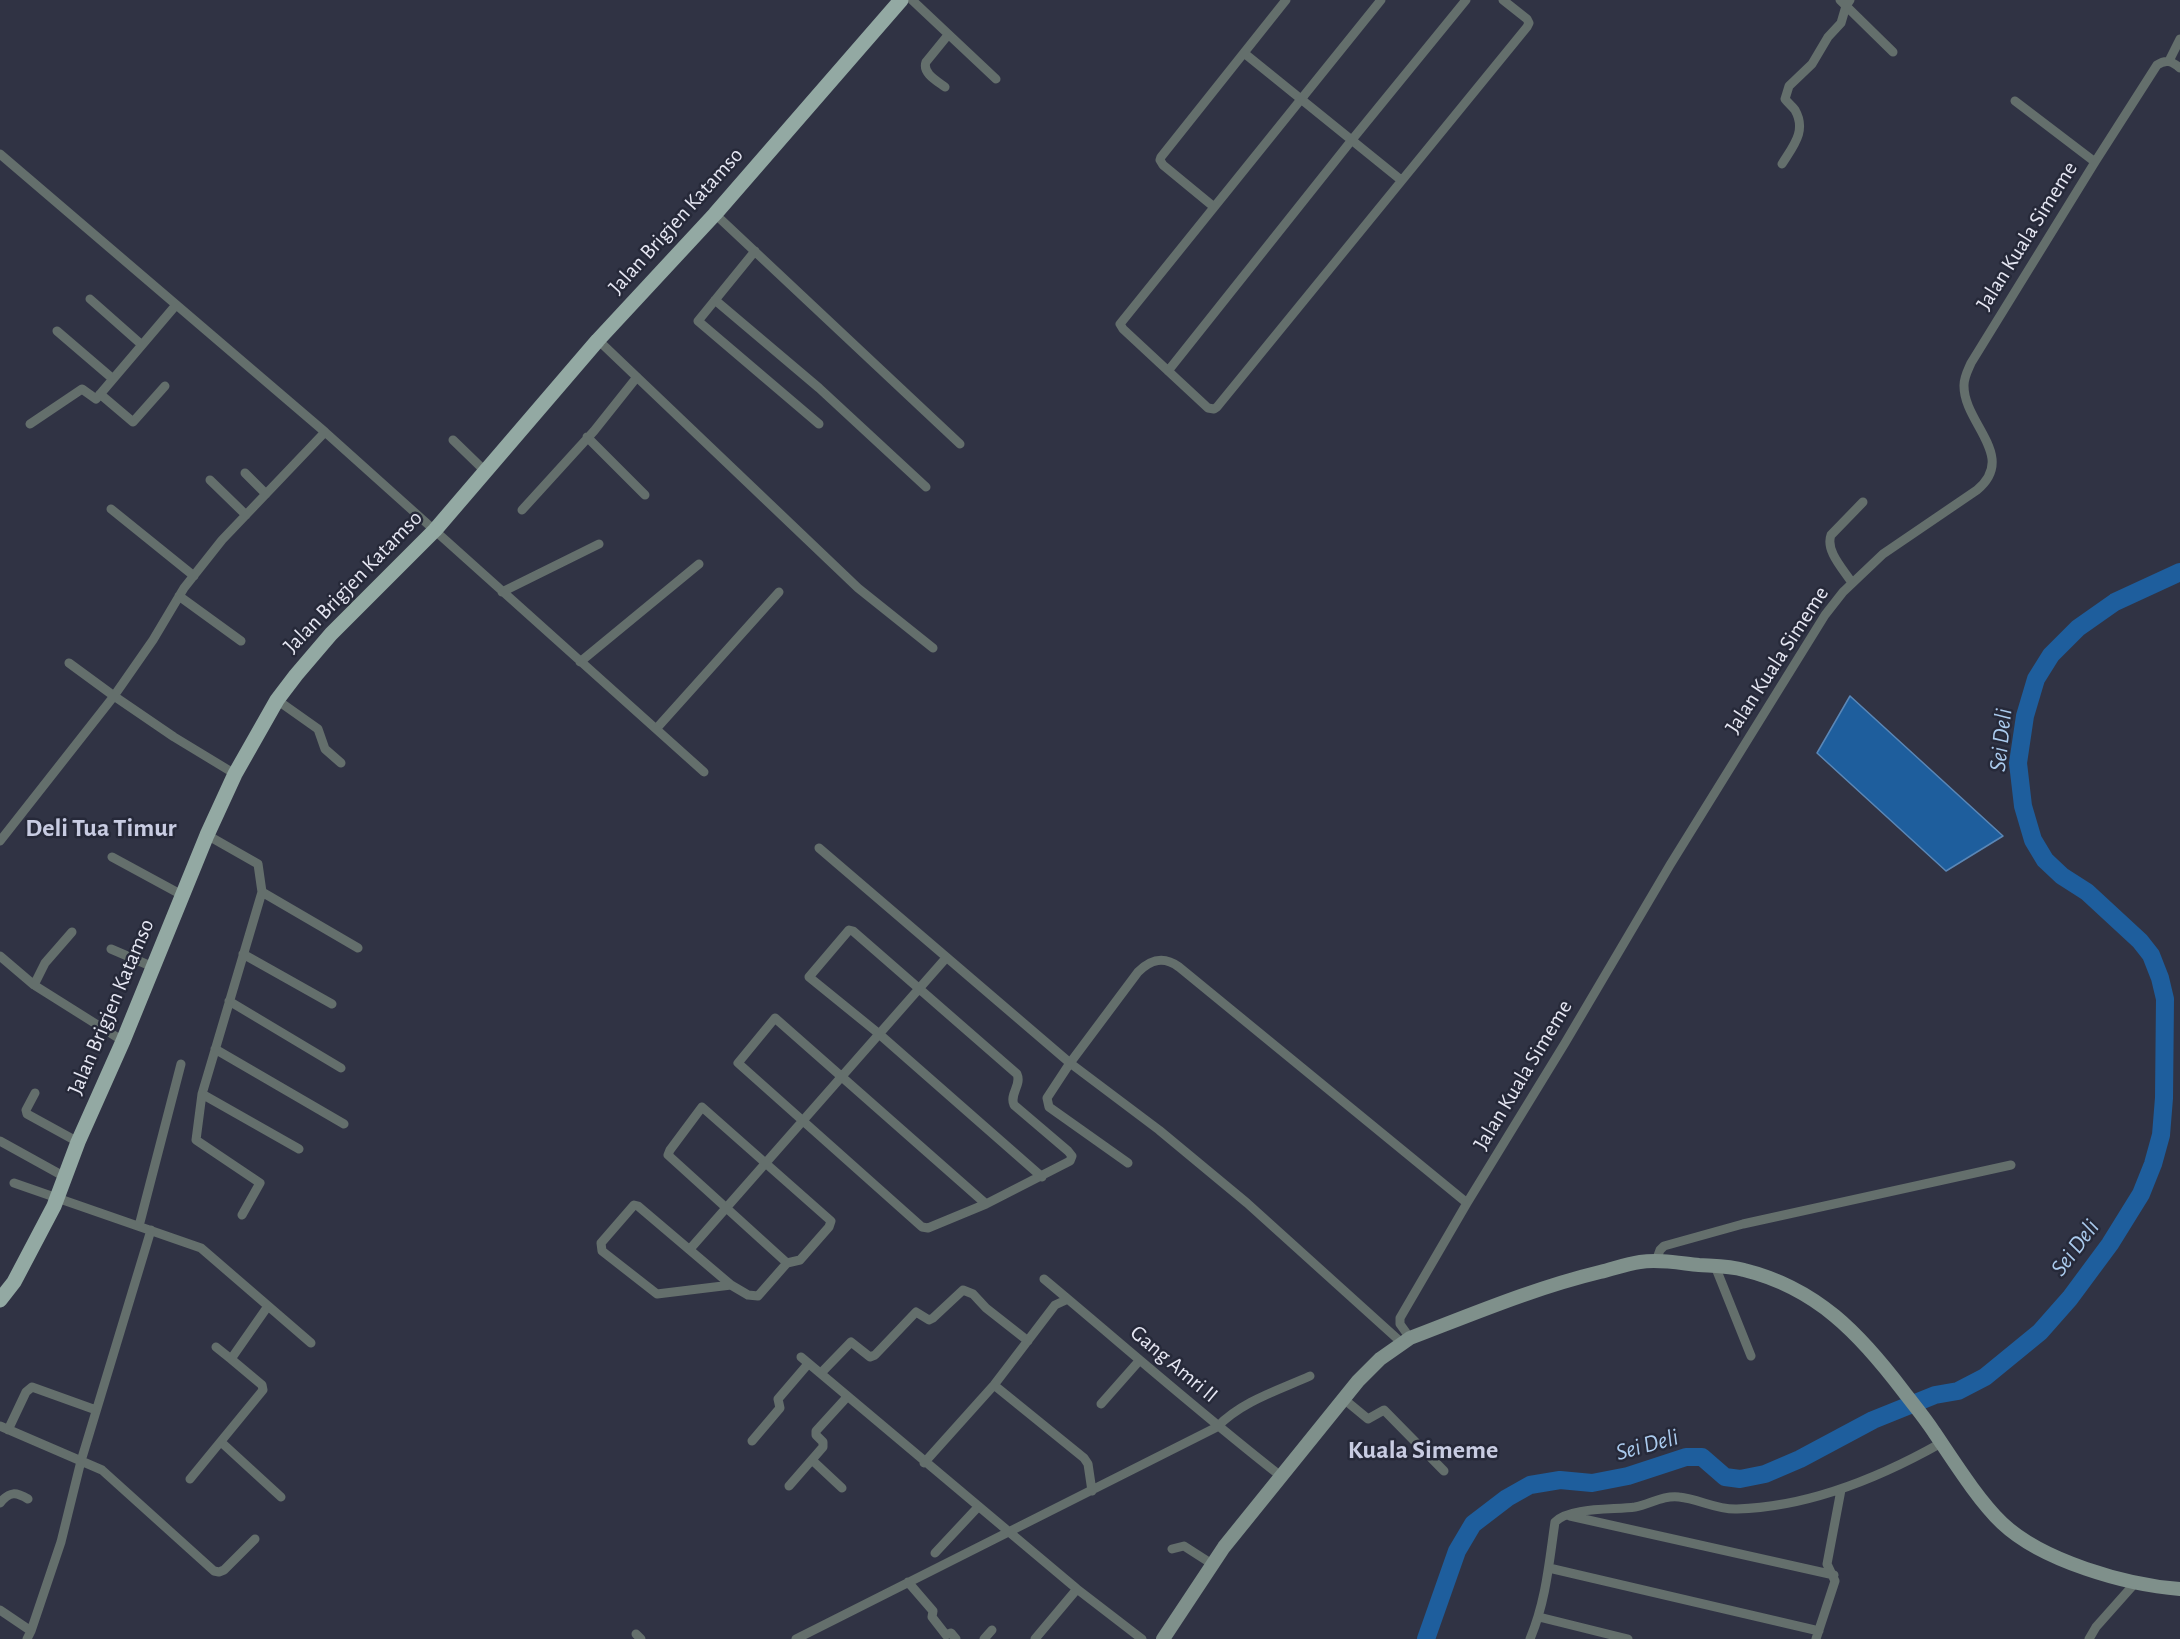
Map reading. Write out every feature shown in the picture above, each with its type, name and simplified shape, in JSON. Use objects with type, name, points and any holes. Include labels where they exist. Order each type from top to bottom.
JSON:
[{"type":"main road","name":"Jalan Brigjen Katamso","points":[[0,1300],[14,1282],[33,1248],[57,1197],[207,835],[235,774],[278,700],[331,634],[435,530],[598,340],[715,214],[901,0]]},
{"type":"main road","points":[[1163,1639],[1224,1547],[1369,1370],[1406,1340],[1557,1282],[1639,1262],[1656,1261],[1742,1269],[1799,1290],[1840,1318],[1882,1363],[2002,1523],[2018,1536],[2047,1554],[2077,1565],[2136,1582],[2180,1589]]},
{"type":"street","points":[[912,0],[996,79]]},
{"type":"street","points":[[1214,207],[1163,165],[1160,160],[1162,154],[1286,0]]},
{"type":"street","points":[[1381,0],[1120,324],[1204,406],[1211,409],[1217,407],[1527,27],[1529,23],[1527,19],[1503,0]]},
{"type":"street","points":[[1168,371],[1466,0]]},
{"type":"street","points":[[1845,2],[1893,52]]},
{"type":"street","points":[[1782,164],[1799,135],[1801,127],[1794,110],[1785,99],[1786,91],[1812,64],[1828,37],[1841,23],[1845,2]]},
{"type":"street","points":[[945,87],[927,72],[924,66],[948,35]]},
{"type":"street","points":[[2180,39],[2169,61],[2180,68]]},
{"type":"street","points":[[1244,53],[1401,180]]},
{"type":"street","name":"Jalan Kuala Simeme","points":[[1406,1340],[1400,1318],[1670,865],[1825,615],[1852,583],[1883,554],[1977,490],[1990,476],[1993,461],[1983,434],[1968,407],[1965,397],[1966,374],[1982,344],[2157,65],[2169,61]]},
{"type":"street","points":[[2015,101],[2095,162]]},
{"type":"street","points":[[0,154],[325,432],[704,772]]},
{"type":"street","points":[[715,214],[960,444]]},
{"type":"street","points":[[755,251],[698,321],[819,424]]},
{"type":"street","points":[[90,299],[142,345]]},
{"type":"street","points":[[715,300],[819,388],[926,487]]},
{"type":"street","points":[[30,424],[82,389],[96,399],[176,305]]},
{"type":"street","points":[[57,331],[113,379]]},
{"type":"street","points":[[598,340],[858,588],[933,648]]},
{"type":"street","points":[[522,510],[637,377]]},
{"type":"street","points":[[100,394],[133,422],[165,386]]},
{"type":"street","points":[[0,841],[114,696],[153,640],[179,596],[222,540],[325,432]]},
{"type":"street","points":[[587,437],[645,495]]},
{"type":"street","points":[[453,440],[486,472]]},
{"type":"street","points":[[245,472],[266,494]]},
{"type":"street","points":[[210,480],[246,514]]},
{"type":"street","points":[[1852,583],[1833,554],[1829,539],[1863,502]]},
{"type":"street","points":[[111,509],[194,576]]},
{"type":"street","points":[[501,592],[599,544]]},
{"type":"street","points":[[580,662],[699,564]]},
{"type":"street","points":[[656,729],[779,592]]},
{"type":"street","points":[[179,596],[241,641]]},
{"type":"street","points":[[69,663],[174,737],[235,774]]},
{"type":"street","points":[[278,700],[318,729],[327,752],[341,763]]},
{"type":"street","points":[[207,835],[258,864],[262,892],[202,1094],[196,1140],[260,1183],[243,1215]]},
{"type":"street","points":[[819,848],[1070,1063],[1159,1130],[1406,1340]]},
{"type":"street","points":[[112,857],[182,895]]},
{"type":"street","points":[[262,892],[358,948]]},
{"type":"street","points":[[986,1204],[775,1018],[738,1063],[805,1120],[922,1227],[933,1227],[986,1204],[1042,1177],[1070,1161],[1070,1153],[1014,1105],[1013,1097],[1019,1083],[1017,1074],[920,988],[849,930],[809,976],[878,1033],[1042,1177]]},
{"type":"street","points":[[34,985],[45,963],[72,932]]},
{"type":"street","points":[[111,949],[153,967]]},
{"type":"street","points":[[243,954],[332,1004]]},
{"type":"street","points":[[0,956],[34,985],[123,1041]]},
{"type":"street","points":[[690,1249],[946,958]]},
{"type":"street","points":[[1128,1163],[1046,1103],[1070,1063],[1138,972],[1149,962],[1164,959],[1179,967],[1467,1203]]},
{"type":"street","points":[[229,1001],[341,1068]]},
{"type":"street","points":[[215,1049],[345,1124]]},
{"type":"street","points":[[139,1226],[181,1064]]},
{"type":"street","points":[[35,1093],[26,1110],[27,1114],[78,1142]]},
{"type":"street","points":[[202,1094],[299,1149]]},
{"type":"street","points":[[731,1285],[657,1294],[602,1251],[600,1247],[634,1204],[731,1285],[748,1295],[758,1296],[788,1263],[800,1260],[831,1222],[702,1107],[668,1155],[788,1263]]},
{"type":"street","points":[[0,1141],[65,1177]]},
{"type":"street","points":[[1656,1261],[1664,1246],[1743,1224],[2011,1165]]},
{"type":"street","points":[[14,1183],[192,1243],[209,1252],[311,1343]]},
{"type":"street","points":[[0,1610],[29,1635],[61,1542],[81,1461],[152,1230]]},
{"type":"street","points":[[1715,1266],[1751,1356]]},
{"type":"street","name":"Gang Amri II","points":[[1044,1279],[1217,1427],[1282,1477]]},
{"type":"street","points":[[821,1373],[851,1342],[870,1357],[875,1355],[916,1312],[929,1320],[963,1290],[973,1294],[986,1308],[1028,1341]]},
{"type":"street","points":[[924,1463],[994,1385],[1055,1305],[1068,1299]]},
{"type":"street","points":[[231,1359],[268,1306]]},
{"type":"street","points":[[190,1479],[264,1388],[216,1347]]},
{"type":"street","points":[[752,1441],[780,1408],[778,1399],[804,1361],[1077,1589],[1142,1639]]},
{"type":"street","points":[[1101,1404],[1139,1361]]},
{"type":"street","points":[[796,1639],[809,1636],[908,1582],[1011,1533],[1217,1427],[1260,1398],[1310,1376]]},
{"type":"street","points":[[994,1385],[1084,1458],[1088,1464],[1092,1491]]},
{"type":"street","points":[[96,1410],[32,1387],[26,1392],[4,1428],[102,1470],[214,1571],[224,1570],[255,1539]]},
{"type":"street","points":[[789,1486],[824,1444],[816,1436],[816,1431],[847,1397]]},
{"type":"street","points":[[1345,1400],[1368,1419],[1384,1410],[1444,1471]]},
{"type":"street","points":[[1530,1639],[1539,1617],[1556,1522],[1565,1515],[1636,1507],[1662,1498],[1677,1496],[1719,1507],[1737,1509],[1793,1502],[1840,1490],[1915,1458],[1938,1438]]},
{"type":"street","points":[[221,1442],[281,1497]]},
{"type":"street","points":[[812,1460],[842,1488]]},
{"type":"street","points":[[1549,1568],[1818,1635],[1833,1589],[1834,1575],[1827,1564],[1840,1490]]},
{"type":"street","points":[[0,1503],[12,1493],[28,1499]]},
{"type":"street","points":[[935,1553],[978,1507]]},
{"type":"street","points":[[1565,1515],[1834,1575]]},
{"type":"street","points":[[1172,1549],[1183,1545],[1212,1564]]},
{"type":"street","points":[[908,1582],[933,1611],[932,1617],[946,1635],[951,1634],[956,1639]]},
{"type":"street","points":[[2089,1639],[2096,1627],[2136,1582]]},
{"type":"street","points":[[1035,1639],[1077,1589]]},
{"type":"street","points":[[1539,1617],[1628,1639]]},
{"type":"street","points":[[984,1639],[992,1630]]},
{"type":"water","points":[[1850,696],[2003,836],[1946,871],[1817,753]]},
{"type":"waterway","name":"Sei Deli","points":[[1426,1639],[1457,1551],[1473,1524],[1507,1498],[1530,1485],[1560,1480],[1592,1483],[1628,1476],[1686,1457],[1702,1457],[1725,1477],[1740,1479],[1765,1474],[1800,1459],[1873,1420],[1935,1395],[1958,1391],[1985,1377],[2040,1332],[2070,1298],[2110,1244],[2141,1194],[2161,1135],[2164,1098],[2165,999],[2151,955],[2140,941],[2087,892],[2062,876],[2045,860],[2033,840],[2023,806],[2018,763],[2025,716],[2036,679],[2051,655],[2078,628],[2115,602],[2180,572]]},
{"type":"district","name":"Deli Tua Timur","points":[[101,828]]},
{"type":"district","name":"Kuala Simeme","points":[[1423,1450]]}]
